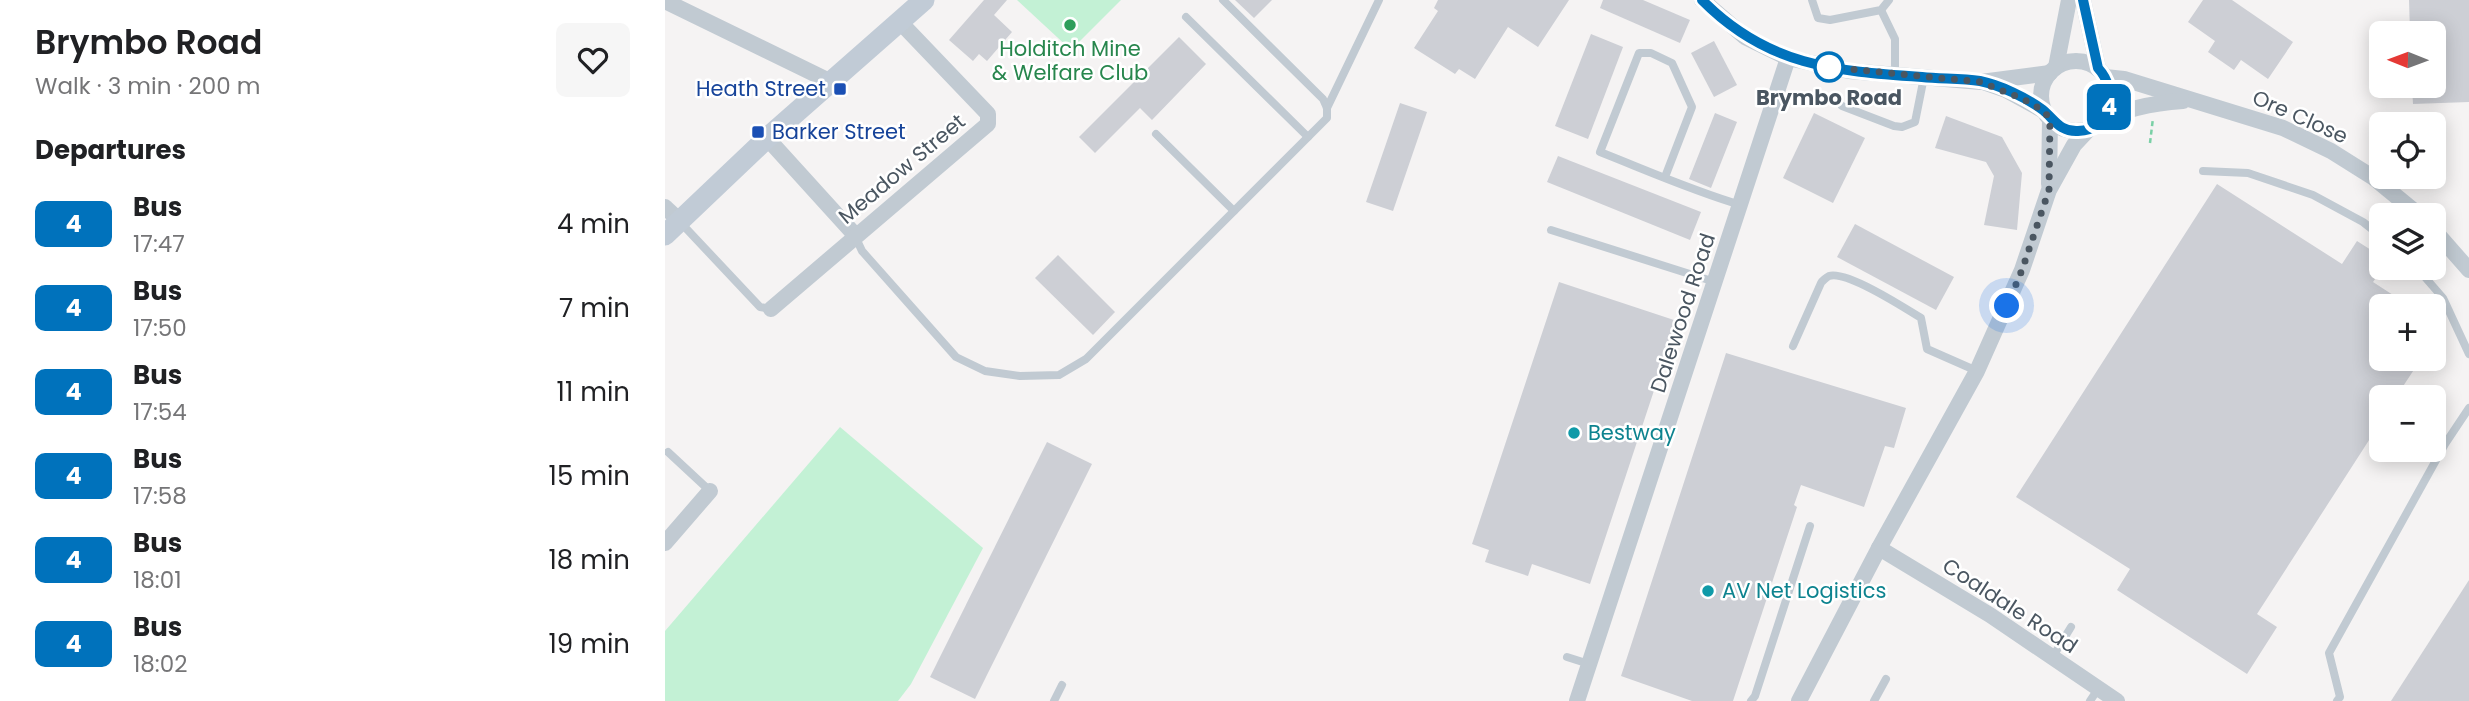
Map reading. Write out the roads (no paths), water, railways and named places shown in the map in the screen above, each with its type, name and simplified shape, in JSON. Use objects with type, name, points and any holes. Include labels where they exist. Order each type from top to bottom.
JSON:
[{"type":"main road","points":[[670,221],[924,0]]},
{"type":"street","points":[[1702,0],[1745,37],[1788,58],[1849,71],[1981,82],[2053,70],[2079,61],[2101,73]]},
{"type":"street","points":[[2049,190],[2047,116],[2041,94],[2053,70],[2069,0]]},
{"type":"street","points":[[1799,701],[1879,548],[1977,372],[2022,270],[2049,190],[2074,145],[2111,103],[2111,91],[2101,73],[2083,0]]},
{"type":"street","points":[[665,1],[823,78],[829,84]]},
{"type":"street","name":"Meadow Street","points":[[771,309],[988,124],[988,114],[900,22]]},
{"type":"street","name":"Dalewood Road","points":[[1577,701],[1788,58]]},
{"type":"street","name":"Ore Close","points":[[2101,73],[2283,128],[2331,151],[2374,178],[2404,203]]},
{"type":"street","points":[[1981,82],[2014,95],[2069,131],[2093,126]]},
{"type":"street","name":"Ore Close","points":[[2093,126],[2117,113],[2154,103],[2189,101]]},
{"type":"street","points":[[767,138],[855,235]]},
{"type":"street","points":[[2446,244],[2469,270]]},
{"type":"street","points":[[665,543],[710,491]]},
{"type":"street","name":"Coaldale Road","points":[[1879,548],[1990,615],[2052,658],[2094,695],[2117,701]]},
{"type":"lane","points":[[855,235],[862,251],[956,357],[985,371],[1020,376],[1059,375],[1086,359],[1327,118],[1323,99],[1223,0]]},
{"type":"lane","points":[[1327,108],[1379,0]]},
{"type":"lane","points":[[1812,0],[1818,18],[1823,19],[1881,10],[1889,0]]},
{"type":"lane","points":[[1881,10],[1895,39],[1895,75]]},
{"type":"lane","points":[[1186,17],[1308,137]]},
{"type":"lane","points":[[1665,177],[1692,107],[1672,63],[1651,53],[1639,53],[1600,152],[1665,177],[1741,205]]},
{"type":"lane","points":[[1842,106],[1902,127],[1915,122],[1924,78]]},
{"type":"lane","points":[[1156,134],[1234,211]]},
{"type":"lane","points":[[2203,171],[2248,173],[2313,195],[2369,227]]},
{"type":"lane","points":[[670,221],[760,307],[771,309]]},
{"type":"lane","points":[[1551,230],[1716,283]]},
{"type":"lane","points":[[1793,346],[1821,283],[1828,276],[1837,275],[1921,318],[1927,349],[1977,372]]},
{"type":"lane","points":[[2427,280],[2443,298],[2469,354]]},
{"type":"lane","points":[[2337,701],[2340,697],[2329,653],[2445,444],[2469,408]]},
{"type":"lane","points":[[668,452],[710,491]]},
{"type":"lane","points":[[1751,701],[1755,696],[1810,526]]},
{"type":"lane","points":[[2052,658],[2071,626]]},
{"type":"lane","points":[[1567,657],[1589,664]]},
{"type":"lane","points":[[1874,701],[1887,679]]},
{"type":"lane","points":[[1054,701],[1062,685]]},
{"type":"place","name":"Holditch Mine & Welfare Club","points":[[1070,25]]},
{"type":"place","name":"Brymbo Road","points":[[1829,67]]},
{"type":"place","name":"Heath Street","points":[[840,89]]},
{"type":"place","name":"Barker Street","points":[[758,132]]},
{"type":"place","name":"Bestway","points":[[1574,433]]},
{"type":"place","name":"AV Net Logistics","points":[[1708,591]]}]
